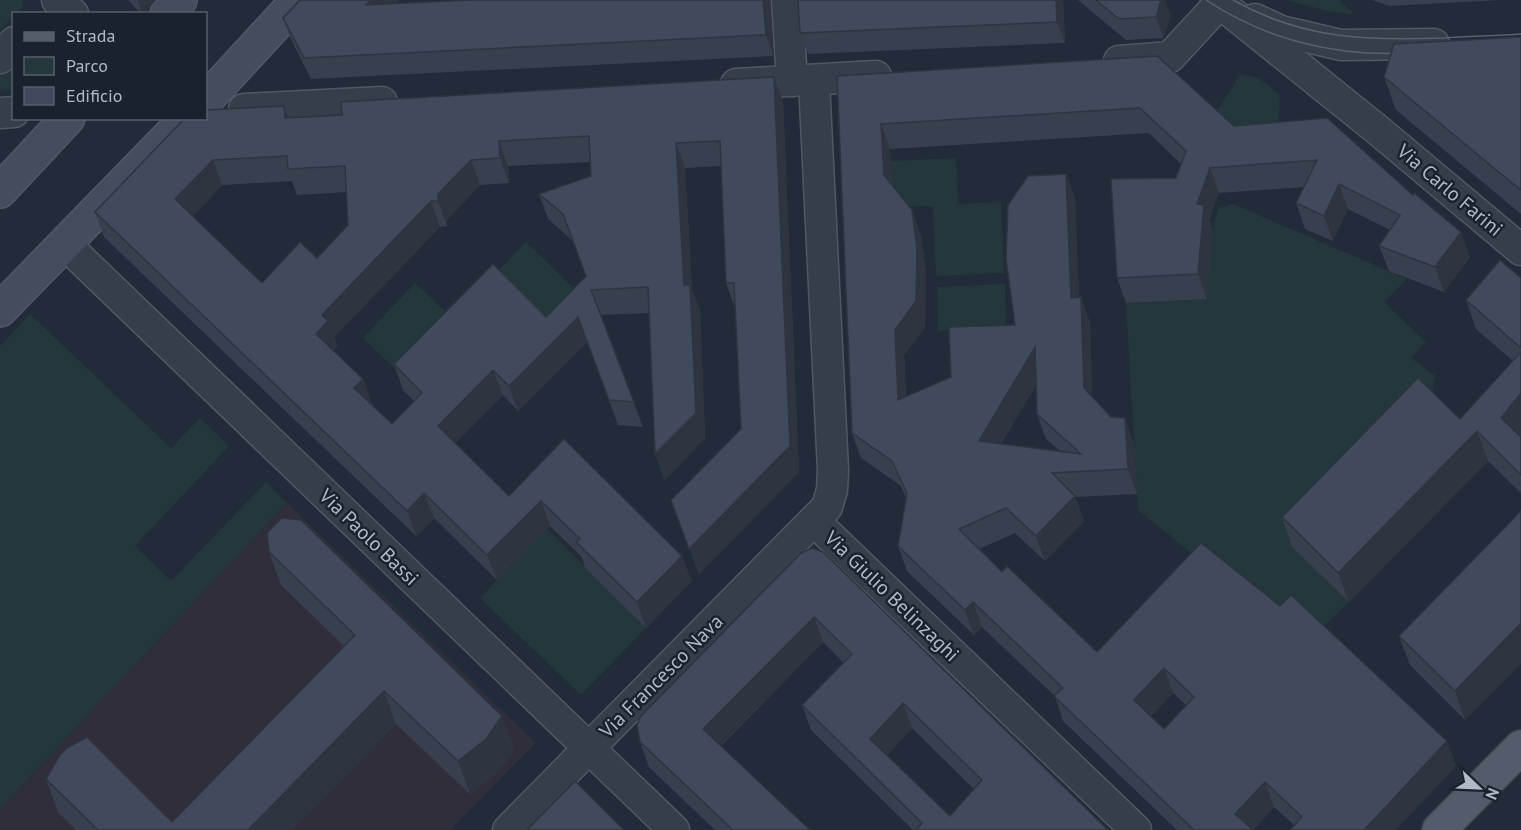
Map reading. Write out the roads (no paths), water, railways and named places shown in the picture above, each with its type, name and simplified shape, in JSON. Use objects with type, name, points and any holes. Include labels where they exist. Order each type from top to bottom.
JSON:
[{"type":"main road","points":[[169,12],[180,0]]},
{"type":"main road","points":[[207,99],[298,0]]},
{"type":"main road","points":[[2,184],[66,120]]},
{"type":"main road","points":[[0,310],[186,120]]},
{"type":"main road","points":[[1439,830],[1521,747]]},
{"type":"street","points":[[40,12],[50,0]]},
{"type":"street","points":[[57,0],[71,12]]},
{"type":"street","name":"Via Giulio Belinzaghi","points":[[787,0],[803,81],[832,470],[832,490],[827,507],[814,521],[1136,830]]},
{"type":"street","points":[[1087,63],[1170,57],[1218,2],[1281,31],[1341,45],[1403,46],[1463,43]]},
{"type":"street","name":"Via Carlo Farini","points":[[1218,2],[1379,131],[1521,250]]},
{"type":"street","points":[[0,58],[12,44]]},
{"type":"street","points":[[712,85],[897,75]]},
{"type":"street","points":[[207,108],[219,110],[407,101]]},
{"type":"street","name":"Via Paolo Bassi","points":[[64,243],[674,830]]},
{"type":"street","name":"Via Francesco Nava","points":[[508,830],[814,521]]},
{"type":"tram line","points":[[1206,0],[1253,26],[1303,43],[1355,52],[1408,53]]},
{"type":"tram line","points":[[1233,0],[1284,23],[1335,35],[1415,39],[1521,34]]}]
